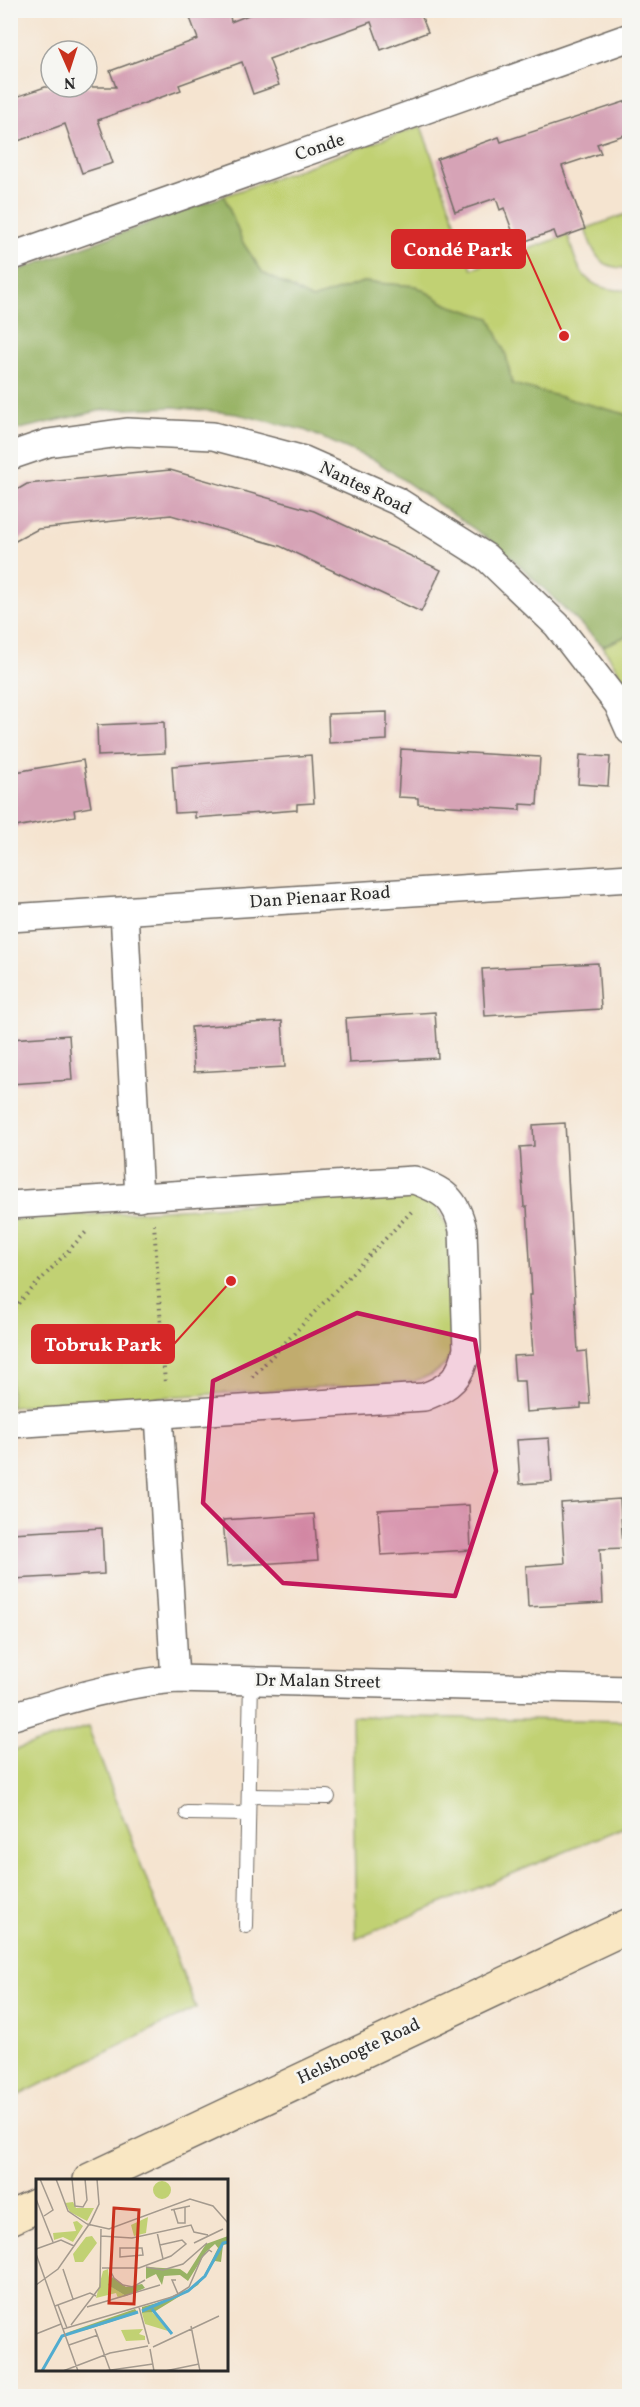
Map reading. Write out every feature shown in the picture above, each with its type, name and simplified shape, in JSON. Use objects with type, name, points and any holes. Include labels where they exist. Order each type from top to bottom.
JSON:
[{"type":"main road","name":"Helshoogte Road","points":[[94,2179],[630,1925]]},
{"type":"main road","points":[[10,2218],[36,2206]]},
{"type":"street","name":"Conde","points":[[10,257],[630,37]]},
{"type":"street","name":"Nantes Road","points":[[10,456],[48,442],[127,432],[213,436],[304,459],[397,501],[486,557],[556,625],[618,704],[630,731]]},
{"type":"street","name":"Dan Pienaar Road","points":[[10,918],[630,878]]},
{"type":"street","points":[[124,911],[140,1198]]},
{"type":"street","points":[[10,1205],[414,1180],[450,1198],[459,1212],[463,1230],[467,1348],[463,1366],[455,1380],[441,1391],[424,1397],[10,1424]]},
{"type":"street","points":[[159,1414],[175,1679]]},
{"type":"street","name":"Dr Malan Street","points":[[10,1717],[105,1689],[141,1682],[175,1679],[630,1690]]},
{"type":"lane","points":[[246,1926],[251,1680]]},
{"type":"lane","points":[[249,1796],[328,1797]]},
{"type":"lane","points":[[187,1813],[248,1814]]},
{"type":"path","points":[[236,1409],[242,1387],[434,1188]]},
{"type":"path","points":[[140,1198],[154,1222],[165,1386],[159,1414]]},
{"type":"path","points":[[10,1312],[94,1224]]},
{"type":"highlighted area","points":[[357,1313],[475,1340],[496,1471],[455,1596],[283,1583],[203,1503],[213,1381]]},
{"type":"green space","points":[[421,126],[472,269],[568,235],[580,270],[586,277],[603,288],[629,290],[629,415],[512,384],[506,355],[490,318],[448,305],[416,286],[363,282],[312,299],[263,273],[243,243],[224,196]]},
{"type":"green space","points":[[224,196],[243,243],[263,273],[312,299],[363,282],[416,286],[448,305],[490,318],[506,355],[512,384],[629,415],[629,635],[603,646],[503,549],[376,461],[304,430],[237,414],[174,407],[103,410],[11,431],[11,273]]},
{"type":"green space","points":[[629,213],[629,268],[610,266],[599,259],[585,229]]},
{"type":"green space","points":[[629,635],[629,689],[603,646]]},
{"type":"green space","points":[[412,1194],[436,1206],[448,1228],[454,1345],[444,1366],[432,1375],[414,1381],[11,1407],[11,1220]]},
{"type":"green space","points":[[352,1716],[629,1721],[629,1825],[356,1939]]},
{"type":"green space","points":[[88,1727],[196,2008],[11,2099],[11,1751]]},
{"type":"building","points":[[187,10],[229,10],[231,22],[261,10],[419,10],[428,32],[381,50],[371,22],[269,59],[279,85],[253,94],[242,62],[179,85],[181,90],[98,120],[113,163],[82,173],[65,124],[10,144],[10,99],[39,89],[39,99],[99,99],[99,87],[116,87],[110,71],[198,39]]},
{"type":"building","points":[[630,100],[630,133],[597,144],[601,153],[562,166],[585,229],[557,239],[554,231],[517,244],[504,208],[500,210],[496,198],[455,212],[437,159],[499,137],[501,142]]},
{"type":"building","points":[[170,470],[314,511],[441,570],[421,612],[280,546],[171,515],[38,529],[10,544],[10,494],[27,484]]},
{"type":"building","points":[[387,712],[387,740],[329,743],[328,714]]},
{"type":"building","points":[[164,722],[165,753],[98,756],[97,725]]},
{"type":"building","points":[[401,749],[540,757],[537,805],[520,804],[520,810],[418,804],[418,798],[398,797]]},
{"type":"building","points":[[311,755],[314,803],[297,804],[297,810],[195,818],[195,812],[175,813],[172,766]]},
{"type":"building","points":[[580,755],[610,757],[608,786],[578,784]]},
{"type":"building","points":[[83,760],[91,807],[74,810],[75,816],[10,828],[10,773]]},
{"type":"building","points":[[598,963],[601,1009],[485,1016],[482,969]]},
{"type":"building","points":[[435,1012],[438,1058],[349,1063],[346,1018]]},
{"type":"building","points":[[282,1021],[285,1067],[194,1072],[191,1027]]},
{"type":"building","points":[[69,1035],[72,1080],[10,1084],[10,1039]]},
{"type":"building","points":[[565,1123],[578,1352],[586,1351],[590,1404],[581,1404],[581,1408],[526,1412],[524,1381],[515,1381],[513,1356],[533,1355],[527,1207],[524,1207],[520,1147],[534,1146],[533,1125]]},
{"type":"building","points":[[549,1438],[552,1482],[520,1484],[517,1440]]},
{"type":"building","points":[[620,1499],[623,1548],[600,1549],[603,1603],[528,1607],[526,1566],[565,1563],[561,1503]]},
{"type":"building","points":[[469,1505],[471,1550],[381,1555],[378,1510]]},
{"type":"building","points":[[314,1514],[318,1560],[227,1566],[223,1520]]},
{"type":"building","points":[[102,1528],[104,1574],[14,1579],[11,1533]]},
{"type":"place","name":"Condé Park","points":[[564,336]]},
{"type":"place","name":"Tobruk Park","points":[[231,1281]]}]
